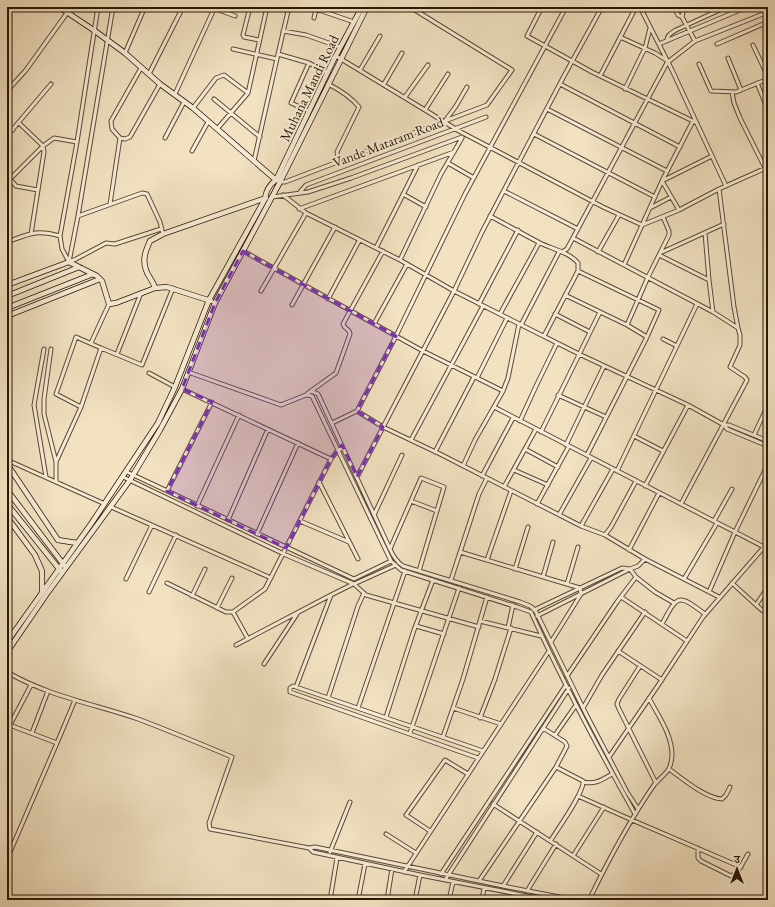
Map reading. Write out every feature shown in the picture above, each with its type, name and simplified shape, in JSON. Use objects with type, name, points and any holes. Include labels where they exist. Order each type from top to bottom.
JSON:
[{"type":"main road","points":[[59,7],[108,40],[160,84],[193,108],[278,181]]},
{"type":"main road","name":"Muhana Mandi Road","points":[[278,181],[309,112],[362,7]]},
{"type":"main road","points":[[7,652],[62,573],[130,480],[160,430],[182,388],[215,303],[272,197],[278,181],[328,84],[338,57],[368,7]]},
{"type":"main road","points":[[7,642],[105,504],[158,423],[175,387],[209,300],[265,199],[266,191],[269,185],[278,181]]},
{"type":"main road","name":"Vande Mataram Road","points":[[155,288],[154,282],[146,270],[145,265],[144,255],[150,241],[162,232],[272,197]]},
{"type":"main road","points":[[7,285],[69,262],[100,279],[109,304],[116,303],[155,288],[167,286],[215,303]]},
{"type":"main road","points":[[7,296],[79,267]]},
{"type":"main road","points":[[7,308],[93,274]]},
{"type":"main road","points":[[7,316],[100,279]]},
{"type":"main road","points":[[7,464],[58,540],[77,543]]},
{"type":"main road","points":[[7,490],[66,568]]},
{"type":"main road","points":[[7,504],[62,573]]},
{"type":"main road","points":[[7,517],[35,555],[42,571],[42,592]]},
{"type":"main road","points":[[51,579],[55,583]]},
{"type":"street","points":[[69,262],[62,249],[60,236],[77,142],[98,7]]},
{"type":"street","points":[[69,262],[113,7]]},
{"type":"street","points":[[149,74],[183,7]]},
{"type":"street","points":[[211,7],[236,16]]},
{"type":"street","points":[[250,7],[243,35],[244,37],[259,40]]},
{"type":"street","points":[[217,129],[248,92],[267,7]]},
{"type":"street","points":[[254,161],[288,7]]},
{"type":"street","points":[[278,181],[285,182],[487,105],[512,70],[410,7]]},
{"type":"street","points":[[542,7],[527,36],[625,89],[697,123]]},
{"type":"street","points":[[332,423],[357,411],[426,276],[451,221],[566,7]]},
{"type":"street","points":[[354,481],[454,291],[490,216],[602,7]]},
{"type":"street","points":[[600,76],[636,7]]},
{"type":"street","points":[[640,7],[668,62],[726,186]]},
{"type":"street","points":[[674,7],[678,15],[682,17],[695,41]]},
{"type":"street","points":[[681,7],[683,12],[682,17]]},
{"type":"street","points":[[667,41],[667,37],[670,34],[686,24],[726,7]]},
{"type":"street","points":[[659,44],[689,30],[747,7]]},
{"type":"street","points":[[125,54],[144,8]]},
{"type":"street","points":[[314,18],[317,8],[354,22]]},
{"type":"street","points":[[175,94],[214,9]]},
{"type":"street","points":[[463,466],[475,440],[503,391],[508,378],[520,325],[561,252],[567,249],[668,62],[695,41],[768,12]]},
{"type":"street","points":[[7,91],[26,70],[67,13]]},
{"type":"street","points":[[717,44],[768,22]]},
{"type":"street","points":[[625,89],[646,48],[650,28]]},
{"type":"street","points":[[283,31],[310,36],[341,48]]},
{"type":"street","points":[[360,70],[380,36]]},
{"type":"street","points":[[620,36],[646,48],[668,62]]},
{"type":"street","points":[[699,64],[711,91],[732,92],[740,90],[768,78],[753,45]]},
{"type":"street","points":[[233,50],[277,59]]},
{"type":"street","points":[[384,84],[402,53]]},
{"type":"street","points":[[278,54],[308,63],[328,73]]},
{"type":"street","points":[[338,57],[405,97],[463,136],[619,215],[642,225],[679,210],[719,189],[766,168],[740,118],[732,92]]},
{"type":"street","points":[[728,58],[740,90]]},
{"type":"street","points":[[308,63],[290,103],[309,112]]},
{"type":"street","points":[[405,97],[428,65]]},
{"type":"street","points":[[141,68],[111,121],[112,129],[120,138],[125,140],[130,137],[160,84]]},
{"type":"street","points":[[425,110],[448,74]]},
{"type":"street","points":[[193,108],[216,78],[224,75],[248,92]]},
{"type":"street","points":[[757,83],[768,110]]},
{"type":"street","points":[[7,136],[51,84]]},
{"type":"street","points":[[328,84],[341,90],[359,107],[337,152],[339,162]]},
{"type":"street","points":[[560,84],[680,147]]},
{"type":"street","points":[[444,122],[456,106],[467,87]]},
{"type":"street","points":[[214,99],[260,137]]},
{"type":"street","points":[[165,138],[184,102]]},
{"type":"street","points":[[547,109],[667,171]]},
{"type":"street","name":"Vande Mataram Road","points":[[300,192],[306,186],[486,117]]},
{"type":"street","points":[[624,265],[662,181],[693,121]]},
{"type":"street","points":[[192,151],[208,122]]},
{"type":"street","points":[[19,123],[43,146],[44,152],[31,234]]},
{"type":"street","points":[[7,125],[13,130]]},
{"type":"street","points":[[534,134],[655,197]]},
{"type":"street","points":[[400,260],[463,136]]},
{"type":"street","name":"Vande Mataram Road","points":[[272,197],[308,192],[351,178],[463,136]]},
{"type":"street","points":[[7,198],[8,178],[43,146],[54,138],[77,142]]},
{"type":"street","points":[[110,204],[120,138]]},
{"type":"street","points":[[300,209],[454,152]]},
{"type":"street","points":[[662,181],[712,156]]},
{"type":"street","points":[[448,163],[474,178]]},
{"type":"street","points":[[376,248],[418,165]]},
{"type":"street","points":[[8,178],[16,186],[38,190]]},
{"type":"street","points":[[662,181],[679,210]]},
{"type":"street","points":[[681,504],[724,425],[746,380],[745,377],[730,367],[740,345],[740,335],[719,189]]},
{"type":"street","points":[[504,191],[578,229]]},
{"type":"street","points":[[69,262],[106,243],[115,244],[162,232],[157,215],[147,194],[145,193],[78,216]]},
{"type":"street","points":[[403,194],[426,207]]},
{"type":"street","points":[[283,195],[306,213],[359,241],[383,251],[426,276],[520,325],[688,405],[724,425],[729,425],[768,441]]},
{"type":"street","points":[[650,208],[672,197]]},
{"type":"street","points":[[261,290],[306,213]]},
{"type":"street","points":[[598,252],[619,215]]},
{"type":"street","points":[[490,216],[518,230],[539,243],[576,260],[578,263],[578,271],[544,336]]},
{"type":"street","points":[[627,325],[648,277],[669,235],[669,231],[663,217]]},
{"type":"street","points":[[660,254],[724,224]]},
{"type":"street","points":[[292,305],[335,227]]},
{"type":"street","points":[[479,304],[518,230]]},
{"type":"street","points":[[7,242],[37,232],[60,236]]},
{"type":"street","points":[[705,233],[713,312]]},
{"type":"street","points":[[573,238],[713,312],[738,328]]},
{"type":"street","points":[[328,299],[359,241]]},
{"type":"street","points":[[500,314],[539,243]]},
{"type":"street","points":[[243,251],[396,336],[503,391]]},
{"type":"street","points":[[188,372],[281,405],[306,395],[333,376],[337,370],[350,334],[349,330],[344,326],[350,311],[383,251]]},
{"type":"street","points":[[660,254],[709,280]]},
{"type":"street","points":[[374,324],[407,264]]},
{"type":"street","points":[[578,271],[659,310],[628,377],[587,456]]},
{"type":"street","points":[[81,407],[56,394],[76,337],[142,365],[173,288]]},
{"type":"street","points":[[117,354],[141,293]]},
{"type":"street","points":[[565,295],[627,325],[647,337]]},
{"type":"street","points":[[91,343],[109,304]]},
{"type":"street","points":[[617,471],[697,304]]},
{"type":"street","points":[[411,440],[483,306]]},
{"type":"street","points":[[768,309],[768,323]]},
{"type":"street","points":[[541,432],[600,312]]},
{"type":"street","points":[[555,314],[590,332]]},
{"type":"street","points":[[435,452],[508,318]]},
{"type":"street","points":[[663,339],[677,346]]},
{"type":"street","points":[[520,421],[557,343]]},
{"type":"street","points":[[56,462],[81,407],[101,348]]},
{"type":"street","points":[[44,349],[34,405],[46,478]]},
{"type":"street","points":[[51,349],[44,398],[44,414],[56,462],[56,481]]},
{"type":"street","points":[[537,504],[558,467],[604,366]]},
{"type":"street","points":[[149,373],[175,387]]},
{"type":"street","points":[[182,388],[331,459]]},
{"type":"street","points":[[311,391],[318,394],[390,549],[395,559],[399,563],[419,571],[520,602],[535,610]]},
{"type":"street","points":[[306,395],[312,396],[391,561],[395,566],[405,571],[531,612],[551,642],[571,685],[626,792],[638,809]]},
{"type":"street","points":[[558,395],[606,417]]},
{"type":"street","points":[[167,491],[212,402]]},
{"type":"street","points":[[645,486],[688,405]]},
{"type":"street","points":[[754,436],[768,405]]},
{"type":"street","points":[[494,407],[764,547],[768,546]]},
{"type":"street","points":[[357,411],[383,427],[581,526],[605,535],[645,559],[719,597]]},
{"type":"street","points":[[197,506],[239,416]]},
{"type":"street","points":[[482,476],[513,418]]},
{"type":"street","points":[[724,425],[726,430],[768,446]]},
{"type":"street","points":[[228,520],[268,429]]},
{"type":"street","points":[[504,487],[536,429]]},
{"type":"street","points":[[634,436],[663,451]]},
{"type":"street","points":[[257,534],[298,443]]},
{"type":"street","points":[[167,583],[226,612],[233,612],[265,589],[331,459],[338,450],[343,448]]},
{"type":"street","points":[[526,449],[558,467]]},
{"type":"street","points":[[374,515],[402,455]]},
{"type":"street","points":[[559,515],[591,458]]},
{"type":"street","points":[[7,460],[105,504]]},
{"type":"street","points":[[709,592],[735,532],[768,464]]},
{"type":"street","points":[[581,526],[613,469]]},
{"type":"street","points":[[514,470],[548,485]]},
{"type":"street","points":[[127,472],[354,579]]},
{"type":"street","points":[[123,477],[283,554],[354,584],[366,595],[479,627]]},
{"type":"street","points":[[390,549],[421,478],[444,488],[419,571]]},
{"type":"street","points":[[451,580],[479,494],[486,478]]},
{"type":"street","points":[[605,535],[611,527],[636,481]]},
{"type":"street","points":[[320,482],[358,559]]},
{"type":"street","points":[[684,579],[716,522],[732,489]]},
{"type":"street","points":[[488,560],[511,491]]},
{"type":"street","points":[[629,550],[659,493]]},
{"type":"street","points":[[411,501],[437,511]]},
{"type":"street","points":[[111,507],[271,578]]},
{"type":"street","points":[[300,521],[349,542]]},
{"type":"street","points":[[126,579],[152,525]]},
{"type":"street","points":[[515,569],[528,527]]},
{"type":"street","points":[[149,592],[176,535]]},
{"type":"street","points":[[609,757],[705,614],[764,547],[768,538]]},
{"type":"street","points":[[543,577],[553,542]]},
{"type":"street","points":[[567,584],[578,547]]},
{"type":"street","points":[[460,552],[580,588]]},
{"type":"street","points":[[354,579],[395,559]]},
{"type":"street","points":[[535,617],[638,566],[645,559]]},
{"type":"street","points":[[236,645],[331,595],[399,563]]},
{"type":"street","points":[[531,612],[622,568],[630,569],[636,577],[655,592],[674,603]]},
{"type":"street","points":[[192,596],[205,569]]},
{"type":"street","points":[[358,708],[405,571]]},
{"type":"street","points":[[567,676],[636,577]]},
{"type":"street","points":[[217,608],[232,578]]},
{"type":"street","points":[[354,579],[354,584]]},
{"type":"street","points":[[386,717],[433,580]]},
{"type":"street","points":[[732,583],[756,606],[768,615]]},
{"type":"street","points":[[756,606],[768,587]]},
{"type":"street","points":[[410,733],[459,588]]},
{"type":"street","points":[[580,588],[582,594]]},
{"type":"street","points":[[328,698],[358,606],[364,593]]},
{"type":"street","points":[[551,642],[582,594]]},
{"type":"street","points":[[296,687],[331,595]]},
{"type":"street","points":[[443,737],[479,627],[487,597]]},
{"type":"street","points":[[621,597],[687,641]]},
{"type":"street","points":[[662,624],[674,603],[681,599],[685,600],[705,614]]},
{"type":"street","points":[[480,718],[495,679],[509,628],[513,605]]},
{"type":"street","points":[[535,610],[535,617],[541,636],[612,774],[635,814]]},
{"type":"street","points":[[233,612],[248,639]]},
{"type":"street","points":[[264,664],[298,612]]},
{"type":"street","points":[[583,708],[602,675],[645,612]]},
{"type":"street","points":[[480,622],[541,636]]},
{"type":"street","points":[[416,626],[444,634]]},
{"type":"street","points":[[404,872],[478,758],[553,647]]},
{"type":"street","points":[[618,651],[662,680]]},
{"type":"street","points":[[640,666],[617,704],[618,709],[656,783]]},
{"type":"street","points":[[7,672],[31,685],[138,719],[232,757],[209,823],[210,830],[309,848],[315,847],[574,900]]},
{"type":"street","points":[[438,879],[569,680]]},
{"type":"street","points":[[31,685],[8,724],[57,743]]},
{"type":"street","points":[[445,880],[571,685]]},
{"type":"street","points":[[478,758],[290,692],[289,689],[291,686],[296,687],[483,751]]},
{"type":"street","points":[[32,733],[48,691]]},
{"type":"street","points":[[589,900],[601,874],[638,809],[656,783],[669,769],[672,754],[670,738],[649,698]]},
{"type":"street","points":[[7,859],[75,700]]},
{"type":"street","points":[[554,735],[576,705]]},
{"type":"street","points":[[452,708],[501,724]]},
{"type":"street","points":[[479,881],[556,768],[567,746],[565,742],[543,728]]},
{"type":"street","points":[[430,831],[406,815],[445,760],[468,774]]},
{"type":"street","points":[[556,768],[583,782],[591,784],[598,783],[612,774]]},
{"type":"street","points":[[669,769],[692,785],[717,799],[722,799],[730,787]]},
{"type":"street","points":[[551,840],[578,796],[584,785],[583,782]]},
{"type":"street","points":[[578,796],[741,867]]},
{"type":"street","points":[[328,856],[350,802]]},
{"type":"street","points":[[494,804],[601,874]]},
{"type":"street","points":[[573,856],[604,807]]},
{"type":"street","points":[[503,886],[537,832]]},
{"type":"street","points":[[386,834],[416,853]]},
{"type":"street","points":[[527,891],[556,844]]},
{"type":"street","points":[[309,848],[313,852],[337,858],[548,900]]},
{"type":"street","points":[[698,848],[698,858],[701,861],[728,874],[736,875],[748,854]]},
{"type":"street","points":[[330,900],[337,858]]},
{"type":"street","points":[[358,900],[365,864]]},
{"type":"street","points":[[386,900],[392,869]]},
{"type":"street","points":[[415,900],[420,875]]},
{"type":"street","points":[[449,900],[453,882]]},
{"type":"street","points":[[482,900],[484,888]]},
{"type":"street","points":[[515,900],[516,894]]},
{"type":"highlighted area","points":[[243,251],[396,336],[357,411],[383,427],[357,477],[342,445],[331,459],[286,548],[167,491],[212,402],[182,389],[215,303]]}]
